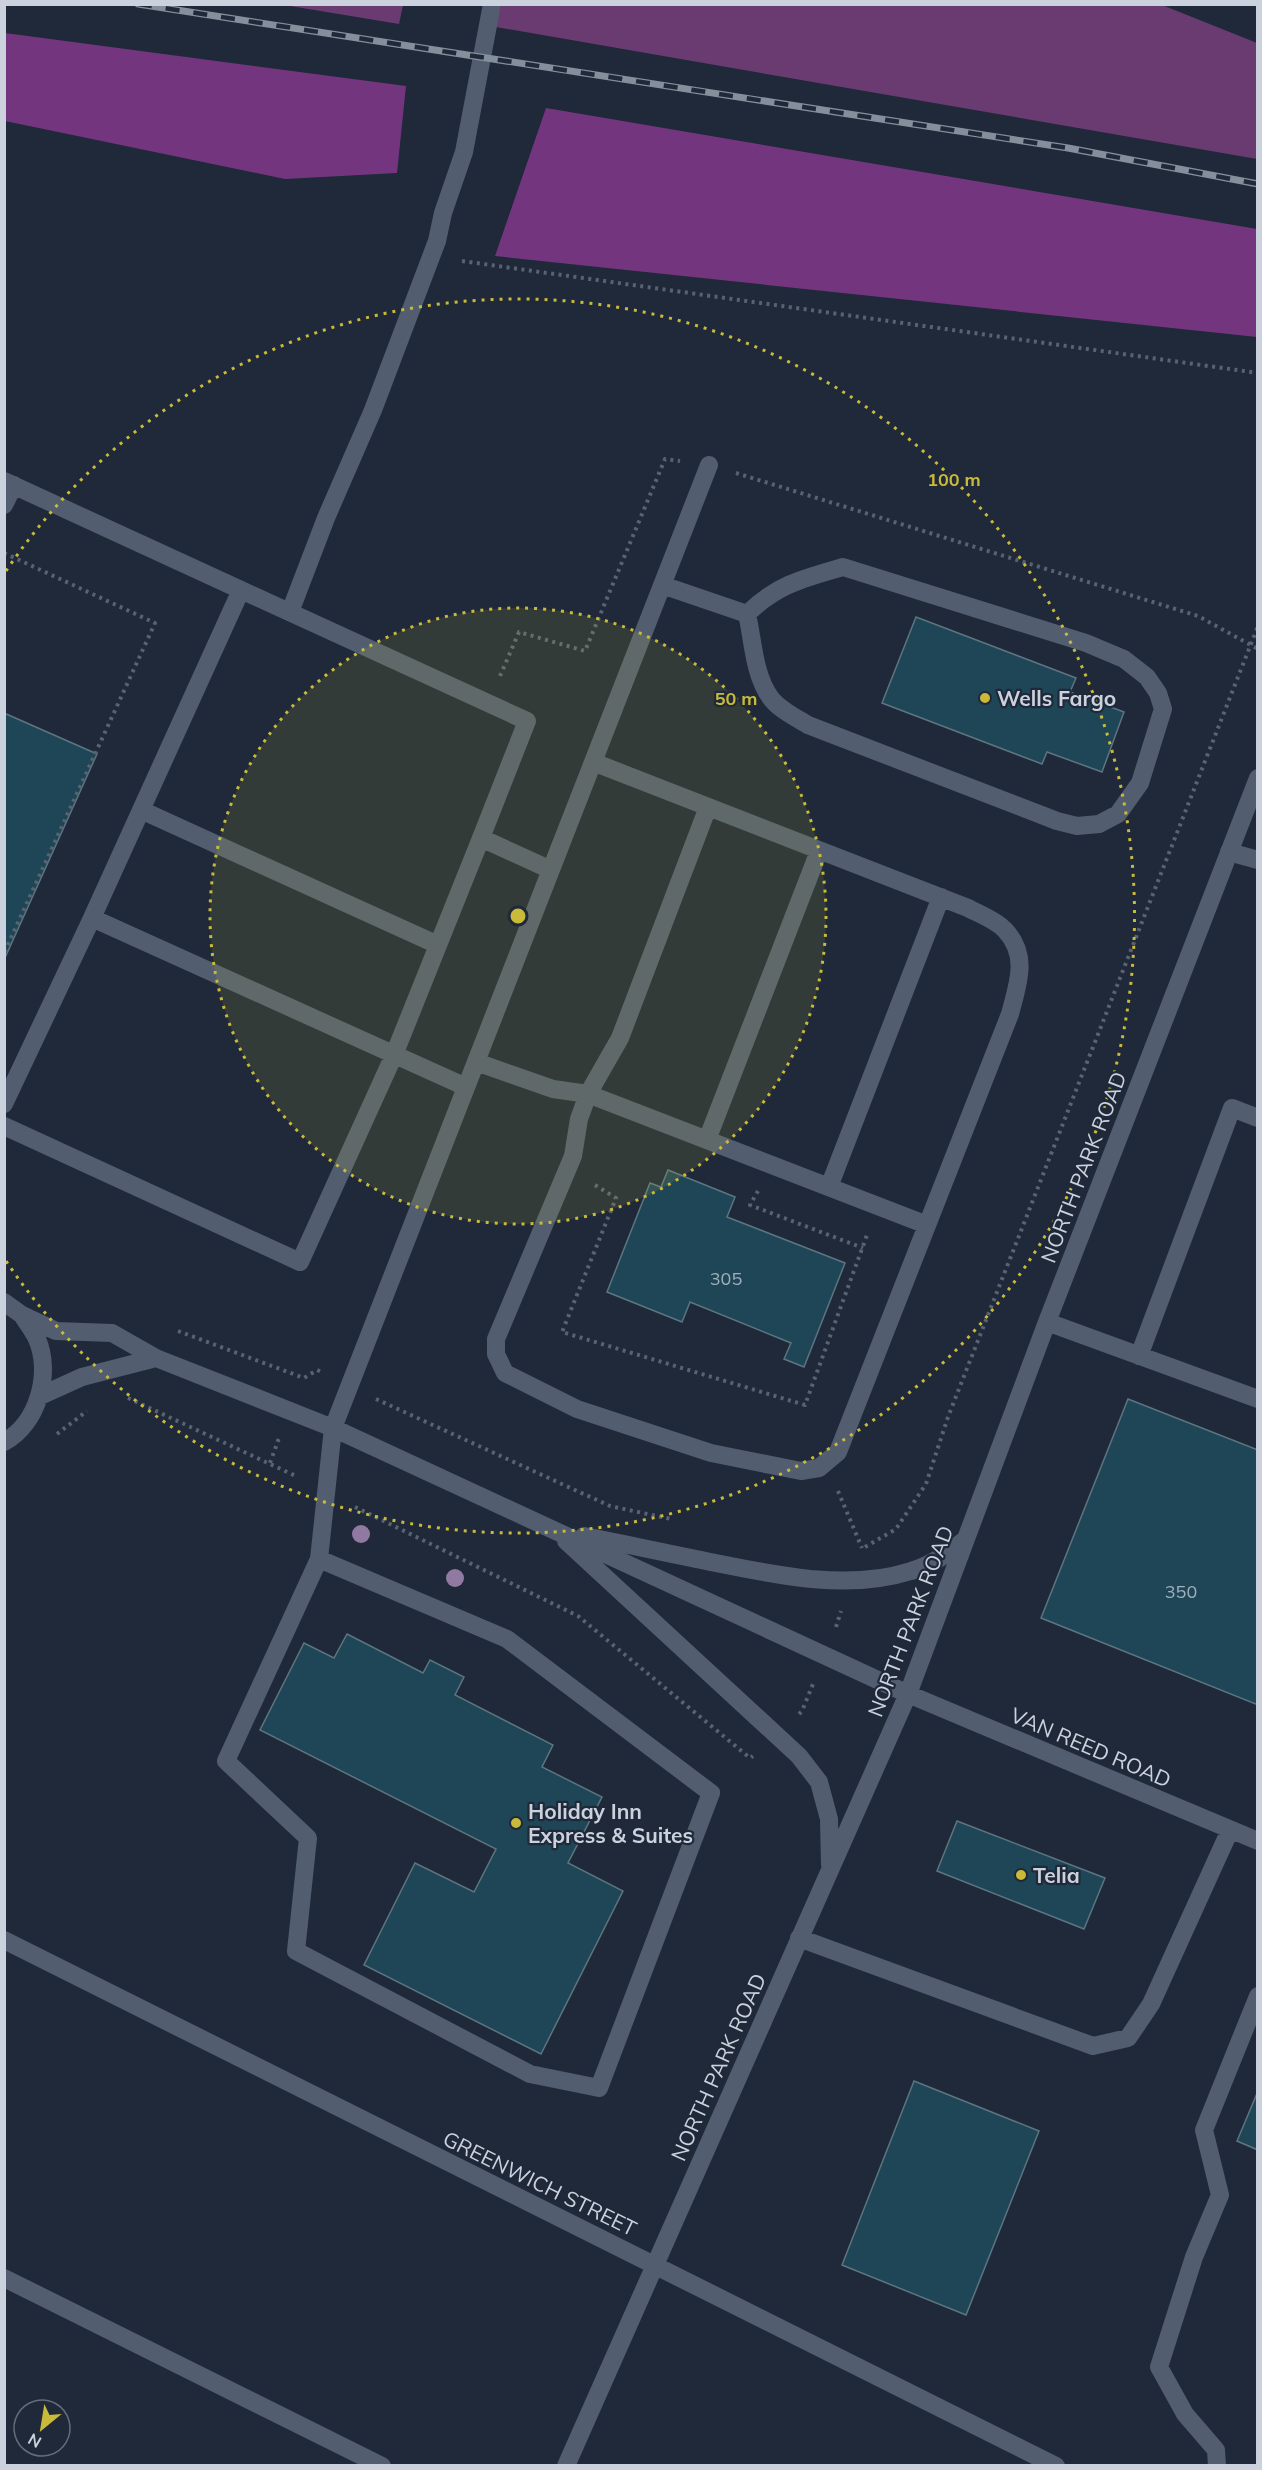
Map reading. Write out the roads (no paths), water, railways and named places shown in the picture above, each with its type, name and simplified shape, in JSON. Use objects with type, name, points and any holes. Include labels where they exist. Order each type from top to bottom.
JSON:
[{"type":"street","points":[[290,612],[326,518],[373,410],[431,256],[464,152],[492,4]]},
{"type":"street","points":[[319,1559],[507,1639],[711,1793],[599,2088],[530,2074],[296,1951],[308,1838],[226,1761],[319,1559],[333,1428],[709,465]]},
{"type":"street","points":[[4,505],[9,483],[527,722],[394,1055],[300,1262],[4,1126]]},
{"type":"street","points":[[843,567],[1086,643],[1124,659],[1147,677],[1158,693],[1163,709],[1140,783],[1118,814],[1099,824],[1077,826],[1057,821],[808,725],[784,710],[770,697],[759,673],[747,614],[763,598],[793,581],[843,567]]},
{"type":"street","points":[[662,585],[747,614]]},
{"type":"street","points":[[4,1104],[92,918],[241,590]]},
{"type":"street","points":[[593,762],[968,908],[1004,928],[1019,949],[1020,978],[1010,1014],[838,1452],[819,1467],[801,1471],[711,1453],[577,1408],[505,1373],[496,1354],[496,1339],[573,1156],[579,1119],[588,1094],[620,1038],[708,807]]},
{"type":"street","name":"NORTH PARK ROAD","points":[[566,2466],[908,1694],[1047,1322],[1257,778]]},
{"type":"street","points":[[141,810],[438,945]]},
{"type":"street","points":[[481,838],[551,870]]},
{"type":"street","points":[[707,1140],[819,851]]},
{"type":"street","points":[[1229,852],[1257,860]]},
{"type":"street","points":[[829,1187],[941,897]]},
{"type":"street","points":[[92,918],[466,1087]]},
{"type":"street","points":[[476,1062],[554,1089],[588,1094],[927,1225]]},
{"type":"street","points":[[1139,1356],[1232,1108],[1257,1118]]},
{"type":"street","points":[[4,1302],[22,1315],[56,1331],[112,1333],[156,1358],[333,1428],[553,1530],[768,1573],[832,1580],[880,1578],[911,1571],[939,1560],[966,1539]]},
{"type":"street","points":[[4,1442],[28,1420],[40,1396],[44,1368],[37,1340],[22,1315]]},
{"type":"street","points":[[1047,1322],[1257,1399]]},
{"type":"street","points":[[40,1396],[82,1377],[156,1358]]},
{"type":"street","points":[[553,1530],[799,1756],[819,1782],[829,1818],[830,1870]]},
{"type":"street","name":"VAN REED ROAD","points":[[553,1530],[908,1694],[1230,1830],[1256,1837]]},
{"type":"street","points":[[799,1938],[1093,2046],[1128,2038],[1151,2004],[1230,1830]]},
{"type":"street","name":"GREENWICH STREET","points":[[4,1940],[1056,2466]]},
{"type":"street","points":[[1217,2466],[1216,2450],[1185,2414],[1159,2367],[1194,2258],[1220,2195],[1204,2130],[1257,1996]]},
{"type":"street","points":[[4,2277],[382,2466]]},
{"type":"railway","points":[[138,4],[1068,148],[1258,184]]},
{"type":"place","name":"Wells Fargo","points":[[985,698]]},
{"type":"place","name":"Holiday Inn Express & Suites","points":[[516,1823]]},
{"type":"place","name":"Telia","points":[[1021,1875]]}]
